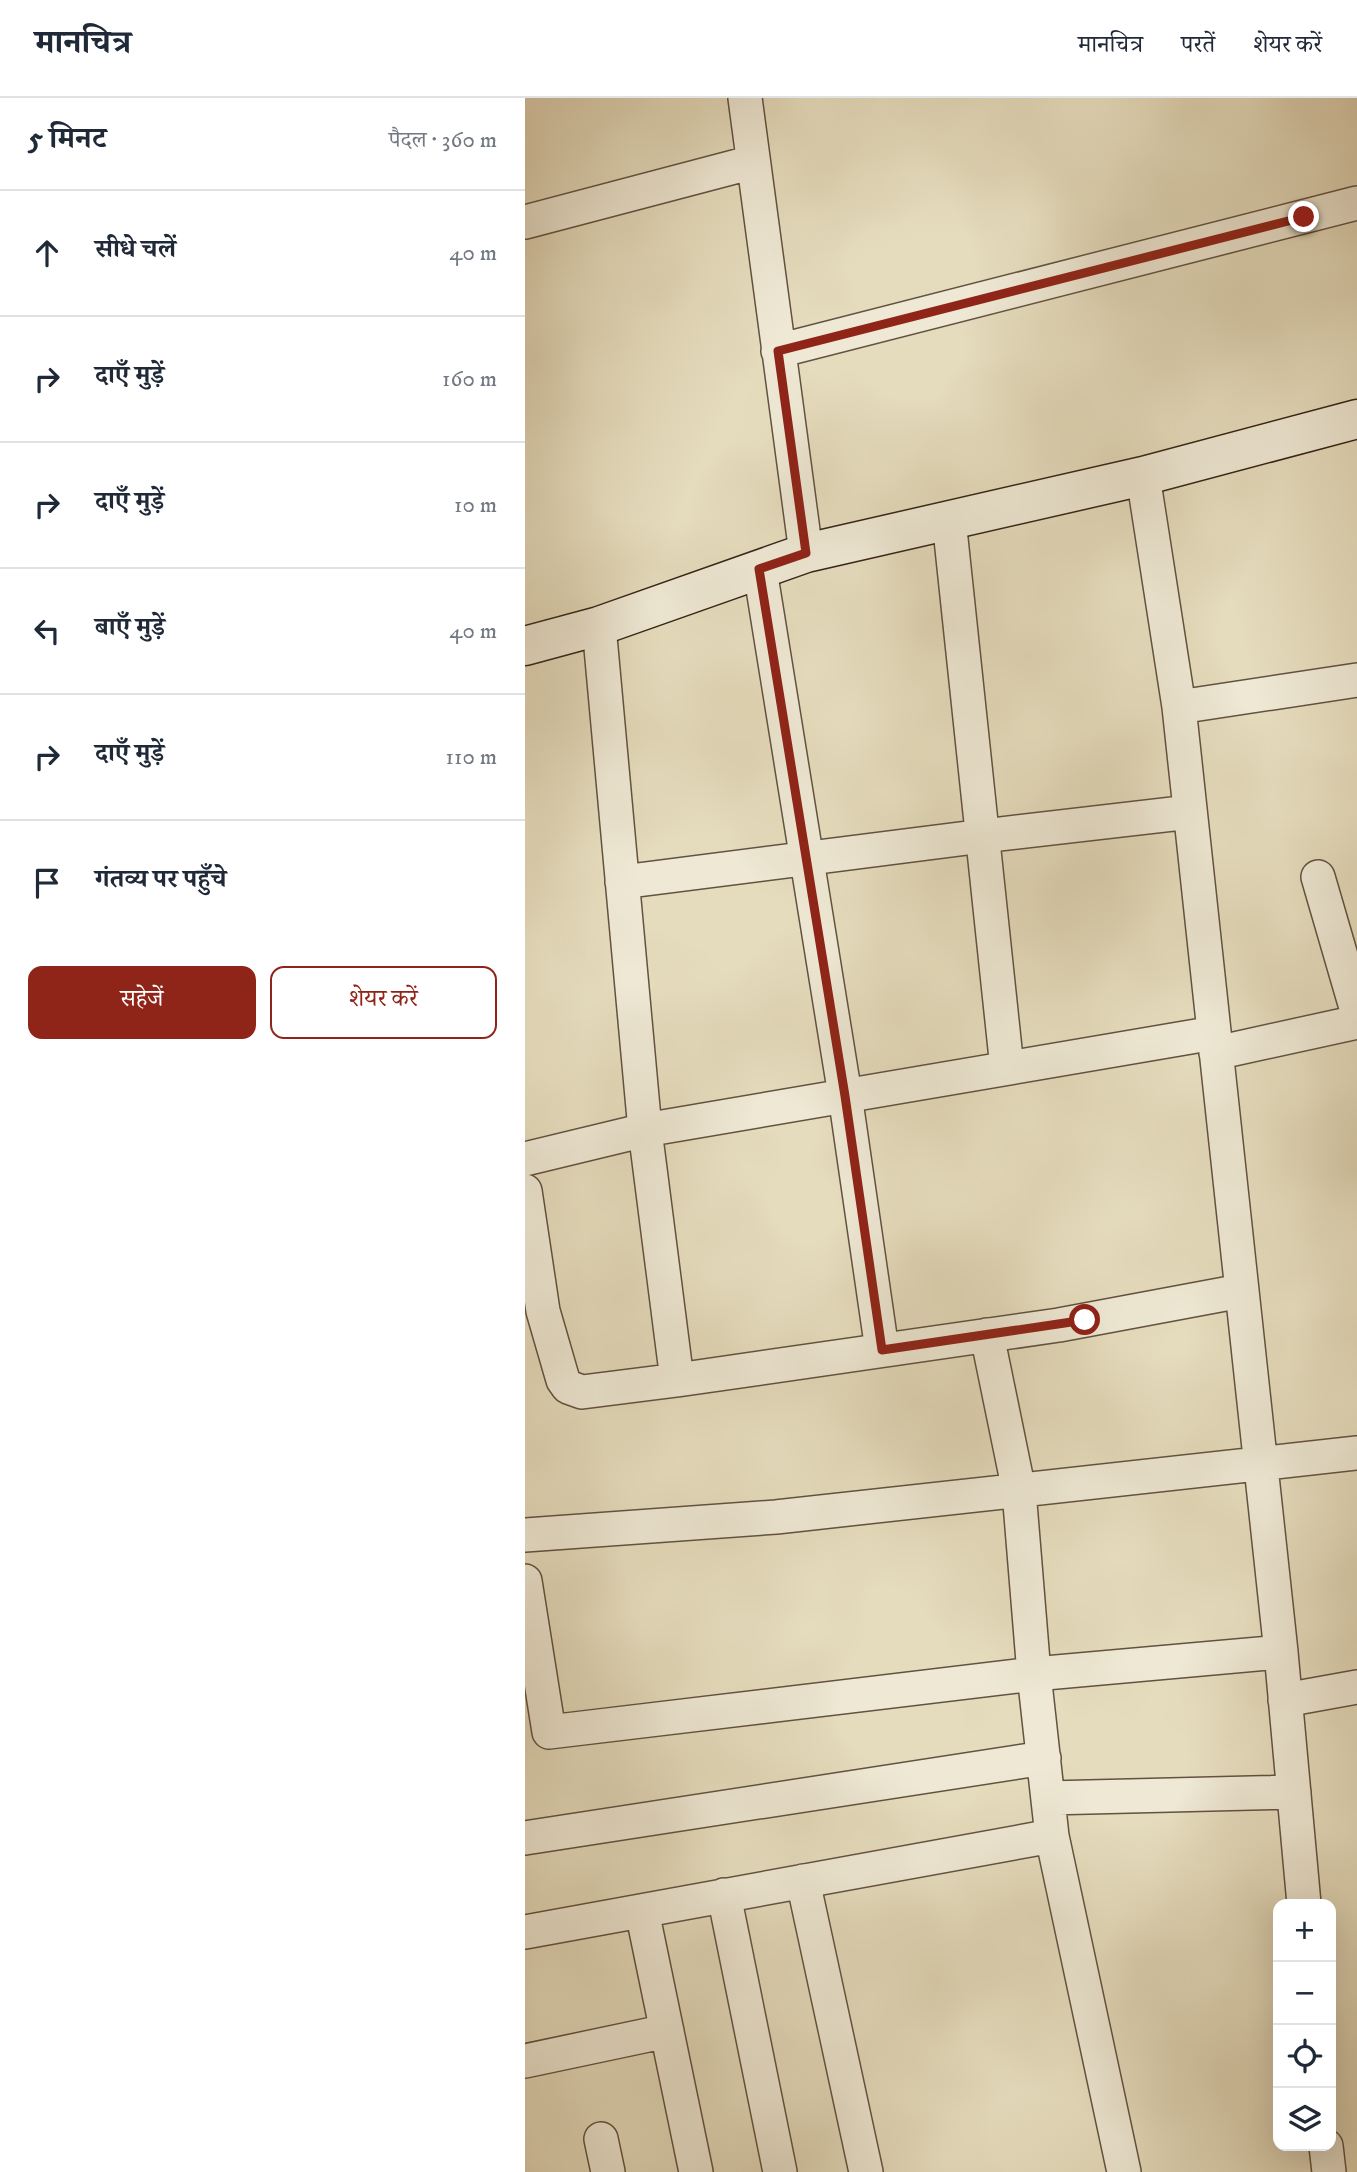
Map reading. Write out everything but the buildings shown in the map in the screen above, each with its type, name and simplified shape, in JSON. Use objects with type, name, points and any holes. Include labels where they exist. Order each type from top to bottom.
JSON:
[{"type":"main road","points":[[525,646],[599,626],[806,553],[1143,476],[1357,419]]},
{"type":"street","points":[[745,98],[806,553]]},
{"type":"street","points":[[525,222],[753,163]]},
{"type":"street","points":[[778,351],[1357,204]]},
{"type":"street","points":[[1143,476],[1179,707],[1281,1652],[1304,1899]]},
{"type":"street","points":[[949,520],[1007,1068]]},
{"type":"street","points":[[759,569],[845,1096],[882,1350]]},
{"type":"street","points":[[599,626],[645,1130],[677,1380]]},
{"type":"street","points":[[1179,707],[1357,680]]},
{"type":"street","points":[[622,882],[983,835],[1190,812]]},
{"type":"street","points":[[1318,877],[1357,1011]]},
{"type":"street","points":[[525,1159],[645,1130],[1007,1068],[1215,1043],[1357,1022]]},
{"type":"street","points":[[525,1191],[543,1311],[555,1354],[568,1387],[582,1392],[1059,1325],[1241,1291]]},
{"type":"street","points":[[987,1335],[1019,1492],[1034,1674],[1052,1836],[1124,2172]]},
{"type":"street","points":[[525,1535],[776,1517],[1261,1465],[1357,1452]]},
{"type":"street","points":[[525,1581],[537,1737],[1034,1674],[1281,1652]]},
{"type":"street","points":[[1285,1700],[1357,1687]]},
{"type":"street","points":[[525,1838],[1044,1758]]},
{"type":"street","points":[[1048,1798],[1293,1792]]},
{"type":"street","points":[[525,1932],[1052,1836]]},
{"type":"street","points":[[803,1881],[866,2172]]},
{"type":"street","points":[[724,1895],[780,2172]]},
{"type":"street","points":[[642,1911],[695,2172]]},
{"type":"street","points":[[525,2061],[667,2031]]},
{"type":"street","points":[[601,2139],[608,2172]]},
{"type":"street","points":[[1327,2151],[1329,2172]]},
{"type":"route","points":[[1085,1320],[882,1350],[845,1096],[759,569],[806,553],[778,351],[1304,217]]}]
